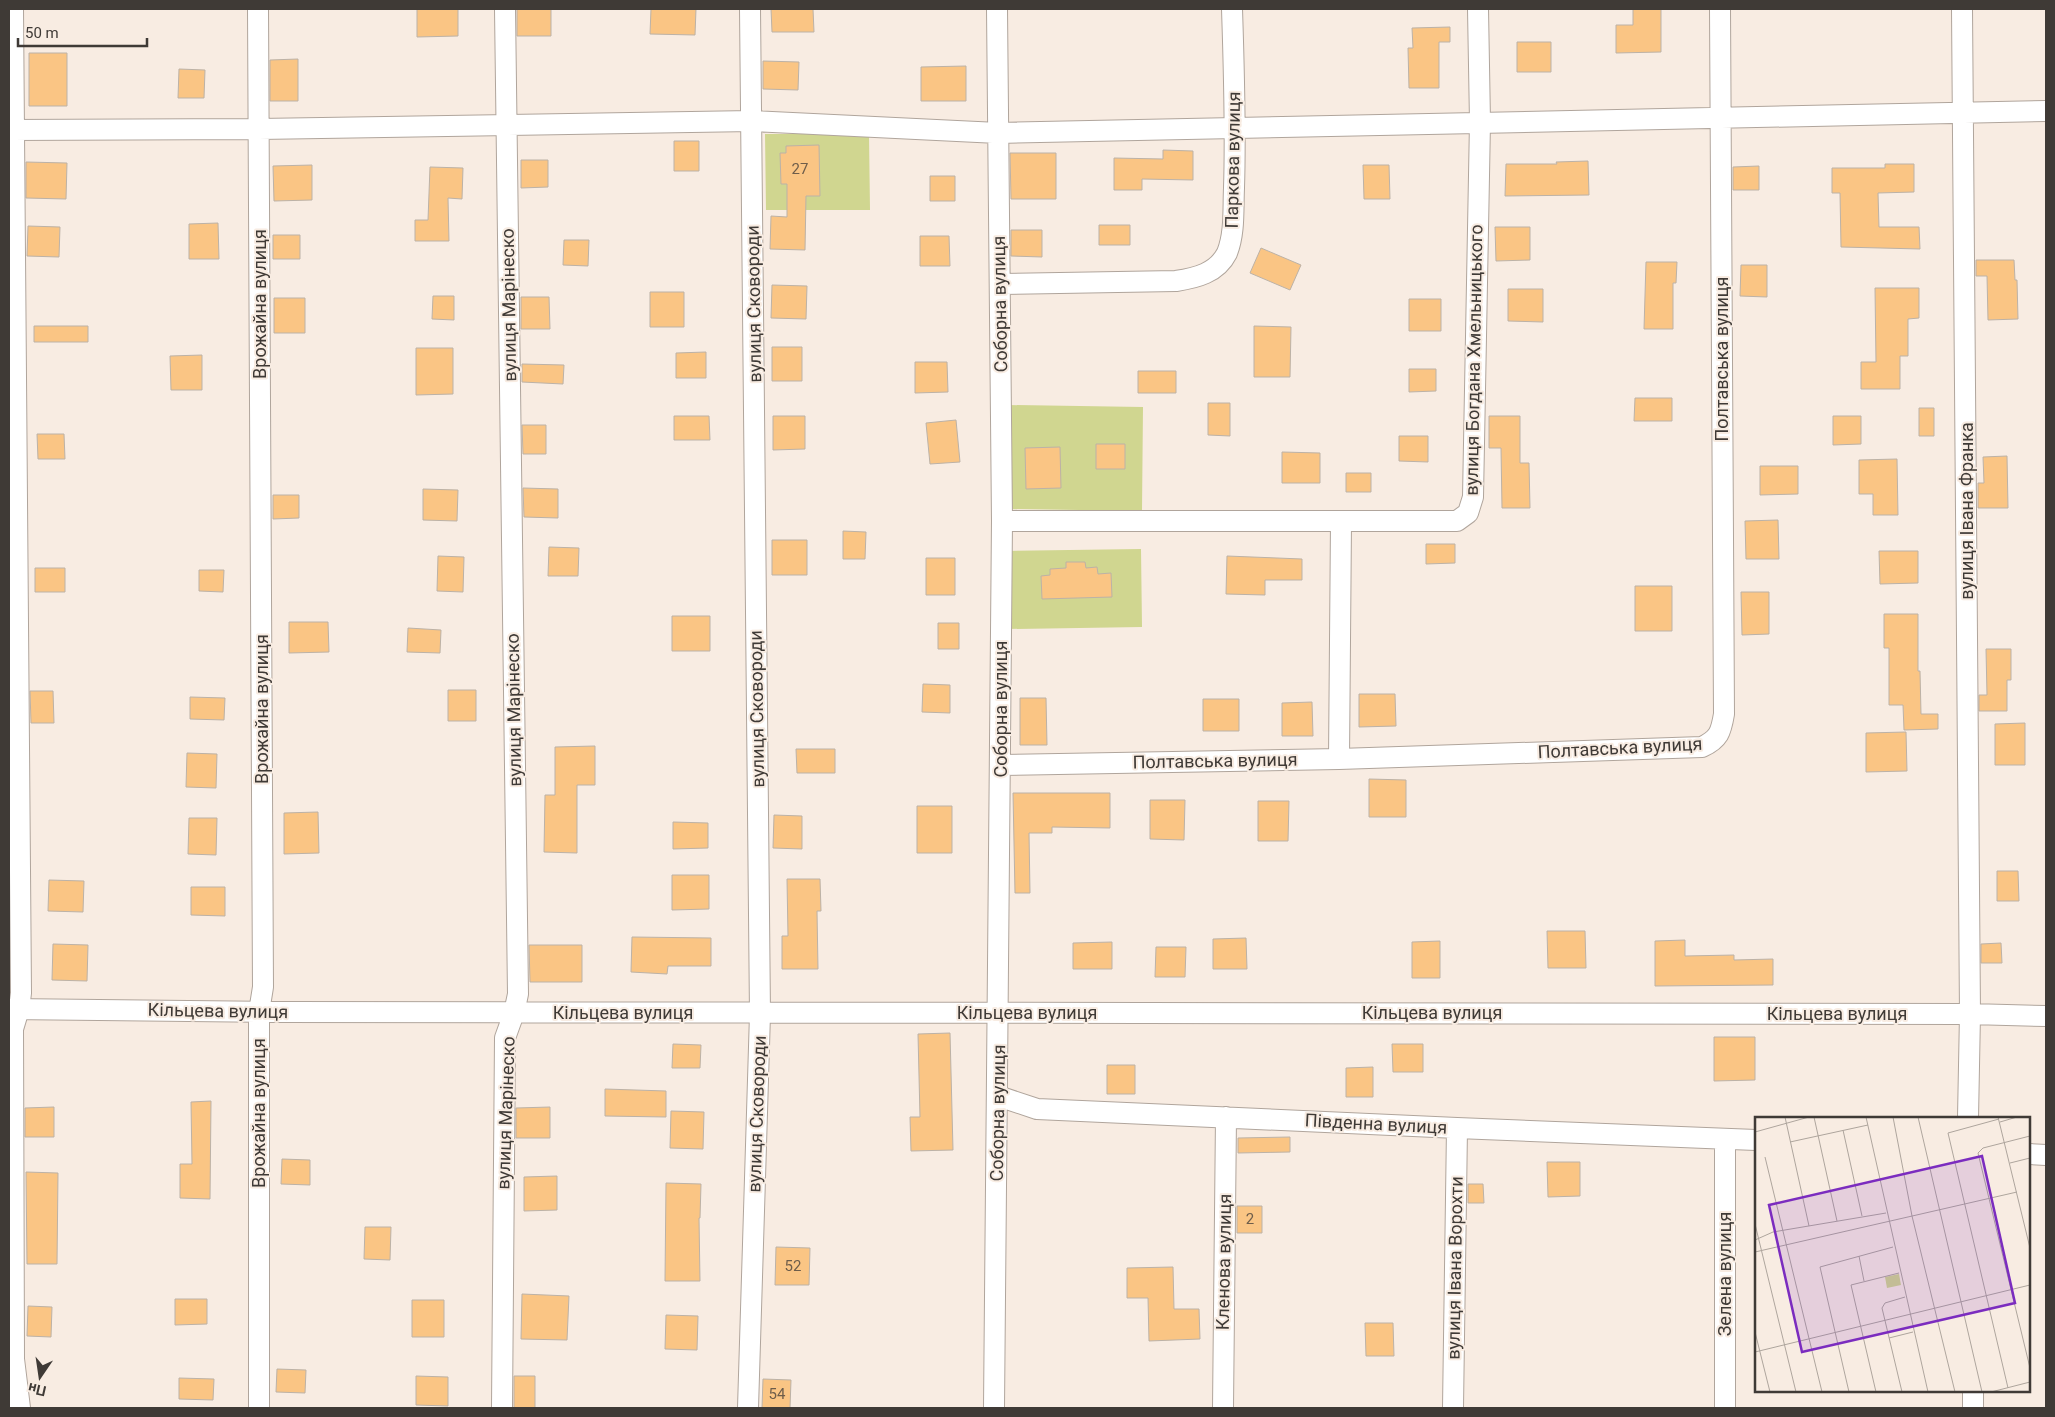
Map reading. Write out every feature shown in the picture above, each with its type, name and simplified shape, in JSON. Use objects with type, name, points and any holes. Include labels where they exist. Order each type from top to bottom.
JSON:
[{"type":"street","points":[[13,9],[12,130],[21,993],[14,1009],[13,1029],[14,1349],[20,1408]]},
{"type":"street","name":"Врожайна вулиця","points":[[258,9],[263,987],[259,1012],[258,1408]]},
{"type":"street","name":"вулиця Марінеско","points":[[502,1408],[505,1038],[514,1013],[518,994],[505,9]]},
{"type":"street","name":"вулиця Сковороди","points":[[748,1408],[760,1014],[750,9]]},
{"type":"street","name":"Соборна вулиця","points":[[994,1408],[1002,521],[997,9]]},
{"type":"street","name":"Паркова вулиця","points":[[1000,284],[1176,282],[1199,278],[1216,267],[1226,254],[1232,233],[1236,128],[1232,9]]},
{"type":"street","name":"вулиця Богдана Хмельницького","points":[[1002,521],[1457,521],[1468,513],[1473,497],[1480,122],[1478,9]]},
{"type":"street","name":"Полтавська вулиця","points":[[1000,765],[1339,759],[1702,747],[1714,741],[1722,728],[1724,714],[1720,9]]},
{"type":"street","name":"вулиця Івана Франка","points":[[1962,9],[1970,1014],[1968,1117]]},
{"type":"street","points":[[12,130],[259,129],[752,121],[998,133],[2046,111]]},
{"type":"street","points":[[1339,759],[1341,522]]},
{"type":"street","name":"Кільцева вулиця","points":[[14,1009],[760,1014],[999,1012],[1970,1014],[2046,1016]]},
{"type":"street","name":"Південна вулиця","points":[[998,1096],[1037,1109],[1755,1140]]},
{"type":"street","name":"Кленова вулиця","points":[[1223,1408],[1226,1117]]},
{"type":"street","name":"вулиця Івана Ворохти","points":[[1453,1408],[1457,1128]]},
{"type":"street","name":"Зелена вулиця","points":[[1725,1408],[1726,1139]]},
{"type":"street","points":[[2030,1154],[2046,1155]]},
{"type":"street","points":[[1973,1392],[1973,1408]]},
{"type":"green space","points":[[765,134],[869,134],[870,210],[766,210]]},
{"type":"green space","points":[[1009,405],[1143,407],[1142,511],[1008,509]]},
{"type":"green space","points":[[1141,549],[1142,627],[1008,629],[1006,551]]},
{"type":"building","points":[[417,9],[458,9],[458,36],[417,37]]},
{"type":"building","points":[[517,9],[551,9],[551,36],[517,36]]},
{"type":"building","points":[[651,9],[696,9],[695,35],[650,34]]},
{"type":"building","points":[[771,9],[813,9],[814,32],[772,32]]},
{"type":"building","points":[[1633,9],[1661,9],[1661,52],[1616,53],[1616,25],[1633,25]]},
{"type":"building","points":[[1450,27],[1450,42],[1439,42],[1439,88],[1409,88],[1408,48],[1413,48],[1412,28]]},
{"type":"building","points":[[1517,42],[1551,42],[1551,72],[1517,72]]},
{"type":"building","points":[[29,53],[67,53],[67,106],[29,106]]},
{"type":"building","points":[[298,59],[298,101],[270,101],[270,60]]},
{"type":"building","points":[[763,61],[799,62],[798,90],[763,89]]},
{"type":"building","points":[[966,66],[966,101],[921,101],[921,67]]},
{"type":"building","points":[[179,69],[205,70],[204,98],[178,98]]},
{"type":"building","points":[[674,141],[699,141],[699,171],[674,171]]},
{"type":"building","points":[[819,145],[820,196],[806,196],[805,250],[770,249],[771,216],[787,217],[787,184],[781,184],[780,153],[786,153],[786,146]]},
{"type":"building","points":[[1163,150],[1193,151],[1193,180],[1142,179],[1142,190],[1114,190],[1114,158],[1163,159]]},
{"type":"building","points":[[1010,153],[1056,153],[1056,199],[1011,199]]},
{"type":"building","points":[[521,160],[548,160],[548,187],[521,188]]},
{"type":"building","points":[[1588,161],[1589,195],[1505,196],[1506,164],[1557,164],[1556,162]]},
{"type":"building","points":[[26,162],[67,163],[66,199],[26,198]]},
{"type":"building","points":[[1885,164],[1914,164],[1914,192],[1878,193],[1879,227],[1919,227],[1920,249],[1841,247],[1840,193],[1832,193],[1832,168],[1885,168]]},
{"type":"building","points":[[312,165],[312,200],[274,201],[273,166]]},
{"type":"building","points":[[1363,165],[1389,165],[1390,199],[1364,199]]},
{"type":"building","points":[[1759,166],[1759,190],[1733,190],[1733,167]]},
{"type":"building","points":[[430,167],[463,168],[462,199],[448,198],[449,241],[415,241],[415,220],[428,220]]},
{"type":"building","points":[[930,176],[955,176],[955,201],[930,201]]},
{"type":"building","points":[[218,223],[219,259],[189,259],[189,224]]},
{"type":"building","points":[[1099,225],[1130,225],[1130,245],[1099,245]]},
{"type":"building","points":[[28,226],[60,227],[59,257],[27,256]]},
{"type":"building","points":[[1495,227],[1530,227],[1530,260],[1496,261]]},
{"type":"building","points":[[1011,230],[1042,230],[1042,257],[1011,256]]},
{"type":"building","points":[[273,235],[300,235],[300,259],[273,259]]},
{"type":"building","points":[[920,236],[949,236],[950,266],[920,266]]},
{"type":"building","points":[[564,240],[589,240],[588,266],[563,265]]},
{"type":"building","points":[[1261,248],[1301,265],[1290,290],[1250,273]]},
{"type":"building","points":[[1976,260],[2014,260],[2015,280],[2017,280],[2018,319],[1988,320],[1987,276],[1976,276]]},
{"type":"building","points":[[1646,262],[1677,262],[1676,283],[1673,283],[1673,329],[1644,329]]},
{"type":"building","points":[[1741,265],[1767,265],[1767,297],[1740,296]]},
{"type":"building","points":[[772,285],[807,286],[806,319],[771,318]]},
{"type":"building","points":[[1875,288],[1919,288],[1919,318],[1908,319],[1908,356],[1900,356],[1900,389],[1861,389],[1861,362],[1876,362]]},
{"type":"building","points":[[1508,289],[1543,289],[1543,322],[1508,321]]},
{"type":"building","points":[[650,292],[684,292],[684,327],[650,327]]},
{"type":"building","points":[[433,296],[454,296],[454,320],[432,319]]},
{"type":"building","points":[[521,297],[549,297],[550,329],[521,329]]},
{"type":"building","points":[[274,298],[305,298],[305,333],[274,333]]},
{"type":"building","points":[[1409,299],[1441,299],[1441,331],[1409,331]]},
{"type":"building","points":[[34,326],[88,326],[88,342],[34,342]]},
{"type":"building","points":[[1254,326],[1291,327],[1290,377],[1254,377]]},
{"type":"building","points":[[772,347],[802,347],[802,381],[772,381]]},
{"type":"building","points":[[416,348],[453,348],[453,394],[416,395]]},
{"type":"building","points":[[706,352],[706,378],[676,378],[676,353]]},
{"type":"building","points":[[202,355],[202,390],[171,390],[170,356]]},
{"type":"building","points":[[915,362],[947,362],[948,392],[915,393]]},
{"type":"building","points":[[522,364],[564,365],[563,384],[522,382]]},
{"type":"building","points":[[1409,369],[1436,369],[1436,391],[1409,392]]},
{"type":"building","points":[[1138,371],[1176,371],[1176,393],[1138,393]]},
{"type":"building","points":[[1635,398],[1672,398],[1672,421],[1634,421]]},
{"type":"building","points":[[1208,403],[1230,403],[1230,436],[1208,435]]},
{"type":"building","points":[[1919,408],[1934,408],[1934,436],[1919,436]]},
{"type":"building","points":[[674,416],[709,416],[710,440],[674,440]]},
{"type":"building","points":[[773,416],[805,416],[805,449],[773,450]]},
{"type":"building","points":[[1489,416],[1520,416],[1520,463],[1529,463],[1530,508],[1502,508],[1501,448],[1489,448]]},
{"type":"building","points":[[1833,416],[1861,416],[1861,444],[1833,445]]},
{"type":"building","points":[[956,420],[960,462],[930,464],[926,423]]},
{"type":"building","points":[[522,425],[546,425],[546,454],[523,454]]},
{"type":"building","points":[[37,434],[64,434],[65,459],[38,459]]},
{"type":"building","points":[[1399,436],[1428,436],[1428,462],[1399,461]]},
{"type":"building","points":[[1096,444],[1125,444],[1125,469],[1096,469]]},
{"type":"building","points":[[1060,447],[1061,488],[1026,489],[1025,448]]},
{"type":"building","points":[[1282,452],[1320,453],[1320,483],[1282,483]]},
{"type":"building","points":[[2007,456],[2008,508],[1978,508],[1978,483],[1984,483],[1983,457]]},
{"type":"building","points":[[1897,459],[1898,515],[1873,515],[1873,494],[1859,494],[1859,460]]},
{"type":"building","points":[[1760,466],[1798,466],[1798,494],[1760,495]]},
{"type":"building","points":[[1346,473],[1371,473],[1371,492],[1346,492]]},
{"type":"building","points":[[523,488],[558,489],[558,518],[524,517]]},
{"type":"building","points":[[423,489],[458,490],[457,521],[423,520]]},
{"type":"building","points":[[273,495],[299,495],[299,518],[273,519]]},
{"type":"building","points":[[1778,520],[1779,559],[1746,559],[1745,521]]},
{"type":"building","points":[[843,531],[866,532],[865,559],[843,559]]},
{"type":"building","points":[[772,540],[807,540],[807,575],[772,575]]},
{"type":"building","points":[[1426,544],[1455,544],[1455,563],[1426,564]]},
{"type":"building","points":[[549,547],[579,548],[578,576],[548,576]]},
{"type":"building","points":[[1879,551],[1918,551],[1918,583],[1880,584]]},
{"type":"building","points":[[438,556],[464,557],[463,592],[437,591]]},
{"type":"building","points":[[1227,556],[1302,559],[1302,580],[1265,580],[1265,595],[1226,594]]},
{"type":"building","points":[[926,558],[955,558],[955,595],[926,595]]},
{"type":"building","points":[[1066,562],[1085,562],[1086,568],[1097,567],[1098,574],[1111,573],[1112,597],[1042,599],[1041,576],[1050,575],[1050,569],[1066,568]]},
{"type":"building","points":[[35,568],[65,568],[65,592],[35,592]]},
{"type":"building","points":[[199,570],[224,570],[223,592],[199,591]]},
{"type":"building","points":[[1635,586],[1672,586],[1672,631],[1635,631]]},
{"type":"building","points":[[1741,592],[1769,592],[1769,634],[1742,635]]},
{"type":"building","points":[[1884,614],[1918,614],[1918,671],[1920,671],[1921,714],[1938,714],[1938,729],[1904,730],[1903,705],[1889,705],[1889,648],[1884,648]]},
{"type":"building","points":[[672,616],[710,616],[710,651],[672,651]]},
{"type":"building","points":[[289,622],[328,622],[329,652],[289,653]]},
{"type":"building","points":[[938,623],[959,623],[959,649],[938,649]]},
{"type":"building","points":[[408,628],[441,630],[440,653],[407,652]]},
{"type":"building","points":[[1986,649],[2011,649],[2011,680],[2007,680],[2007,711],[1979,711],[1979,695],[1987,695]]},
{"type":"building","points":[[923,684],[950,685],[950,713],[922,712]]},
{"type":"building","points":[[448,690],[476,690],[476,721],[448,721]]},
{"type":"building","points":[[30,691],[53,691],[54,723],[31,723]]},
{"type":"building","points":[[1359,694],[1395,694],[1396,726],[1359,727]]},
{"type":"building","points":[[190,697],[225,698],[224,720],[190,719]]},
{"type":"building","points":[[1020,698],[1046,698],[1047,745],[1020,745]]},
{"type":"building","points":[[1203,699],[1239,699],[1239,731],[1203,731]]},
{"type":"building","points":[[1312,702],[1313,736],[1282,736],[1282,703]]},
{"type":"building","points":[[2025,723],[2025,765],[1995,765],[1995,724]]},
{"type":"building","points":[[1906,732],[1907,771],[1866,772],[1866,733]]},
{"type":"building","points":[[595,746],[595,785],[577,785],[577,853],[544,852],[545,795],[555,795],[555,747]]},
{"type":"building","points":[[796,749],[835,749],[835,773],[797,773]]},
{"type":"building","points":[[187,753],[217,754],[216,788],[186,787]]},
{"type":"building","points":[[1369,779],[1406,780],[1406,817],[1369,817]]},
{"type":"building","points":[[1013,793],[1110,793],[1110,828],[1052,827],[1052,833],[1029,833],[1030,893],[1015,893]]},
{"type":"building","points":[[1150,800],[1185,800],[1184,840],[1150,839]]},
{"type":"building","points":[[1258,801],[1289,801],[1288,841],[1258,841]]},
{"type":"building","points":[[917,806],[952,806],[952,853],[917,853]]},
{"type":"building","points":[[318,812],[319,853],[284,854],[284,813]]},
{"type":"building","points":[[774,815],[802,816],[802,849],[773,848]]},
{"type":"building","points":[[189,818],[217,818],[216,855],[188,854]]},
{"type":"building","points":[[673,822],[708,823],[708,848],[673,849]]},
{"type":"building","points":[[1997,871],[2018,871],[2019,901],[1997,901]]},
{"type":"building","points":[[672,875],[709,875],[709,909],[672,910]]},
{"type":"building","points":[[787,879],[820,879],[821,911],[817,911],[818,969],[782,969],[782,936],[788,936]]},
{"type":"building","points":[[49,880],[84,881],[83,912],[48,911]]},
{"type":"building","points":[[191,887],[225,887],[225,916],[191,915]]},
{"type":"building","points":[[1547,931],[1585,931],[1586,968],[1548,968]]},
{"type":"building","points":[[632,937],[711,938],[711,966],[668,966],[667,974],[631,972]]},
{"type":"building","points":[[1246,938],[1247,969],[1213,969],[1213,939]]},
{"type":"building","points":[[1685,940],[1685,956],[1734,955],[1734,960],[1773,959],[1773,985],[1655,986],[1655,941]]},
{"type":"building","points":[[1440,941],[1440,978],[1412,978],[1412,942]]},
{"type":"building","points":[[1112,942],[1112,969],[1073,969],[1073,943]]},
{"type":"building","points":[[2001,943],[2002,963],[1981,963],[1981,944]]},
{"type":"building","points":[[53,944],[88,945],[87,981],[52,980]]},
{"type":"building","points":[[529,945],[582,945],[582,982],[530,982]]},
{"type":"building","points":[[1156,947],[1186,947],[1185,977],[1155,977]]},
{"type":"building","points":[[950,1033],[953,1150],[911,1151],[910,1117],[920,1117],[918,1034]]},
{"type":"building","points":[[1714,1037],[1755,1037],[1755,1080],[1714,1081]]},
{"type":"building","points":[[673,1044],[701,1045],[700,1068],[672,1068]]},
{"type":"building","points":[[1392,1044],[1423,1044],[1423,1072],[1393,1072]]},
{"type":"building","points":[[1107,1065],[1135,1065],[1135,1094],[1107,1094]]},
{"type":"building","points":[[1373,1067],[1373,1097],[1346,1097],[1346,1068]]},
{"type":"building","points":[[605,1089],[666,1091],[666,1117],[605,1116]]},
{"type":"building","points":[[211,1101],[210,1199],[180,1198],[180,1164],[192,1164],[191,1102]]},
{"type":"building","points":[[54,1107],[54,1137],[25,1137],[25,1108]]},
{"type":"building","points":[[550,1107],[550,1138],[516,1138],[516,1108]]},
{"type":"building","points":[[671,1111],[704,1112],[703,1149],[670,1148]]},
{"type":"building","points":[[1290,1137],[1290,1152],[1238,1153],[1238,1138]]},
{"type":"building","points":[[282,1159],[310,1160],[310,1185],[281,1184]]},
{"type":"building","points":[[1547,1162],[1580,1162],[1580,1196],[1548,1197]]},
{"type":"building","points":[[26,1172],[58,1173],[57,1264],[27,1264]]},
{"type":"building","points":[[557,1176],[557,1210],[524,1211],[524,1177]]},
{"type":"building","points":[[666,1183],[701,1184],[699,1218],[700,1281],[665,1281]]},
{"type":"building","points":[[1468,1184],[1483,1184],[1484,1203],[1468,1203]]},
{"type":"building","points":[[1237,1206],[1262,1206],[1262,1233],[1237,1233]]},
{"type":"building","points":[[365,1227],[391,1227],[390,1260],[364,1259]]},
{"type":"building","points":[[776,1247],[810,1248],[809,1285],[775,1285]]},
{"type":"building","points":[[1173,1267],[1174,1309],[1199,1309],[1200,1339],[1149,1341],[1148,1298],[1127,1298],[1127,1268]]},
{"type":"building","points":[[522,1294],[569,1296],[567,1340],[521,1339]]},
{"type":"building","points":[[175,1299],[207,1299],[207,1324],[175,1325]]},
{"type":"building","points":[[412,1300],[444,1300],[444,1337],[412,1337]]},
{"type":"building","points":[[28,1306],[52,1307],[51,1337],[27,1336]]},
{"type":"building","points":[[666,1315],[698,1316],[697,1350],[665,1349]]},
{"type":"building","points":[[1365,1323],[1393,1323],[1394,1356],[1366,1356]]},
{"type":"building","points":[[277,1369],[306,1370],[305,1393],[276,1392]]},
{"type":"building","points":[[416,1376],[448,1377],[448,1406],[416,1405]]},
{"type":"building","points":[[514,1376],[535,1376],[535,1408],[514,1408]]},
{"type":"building","points":[[179,1378],[214,1379],[213,1400],[179,1399]]},
{"type":"building","points":[[763,1379],[791,1380],[790,1408],[762,1408]]}]
